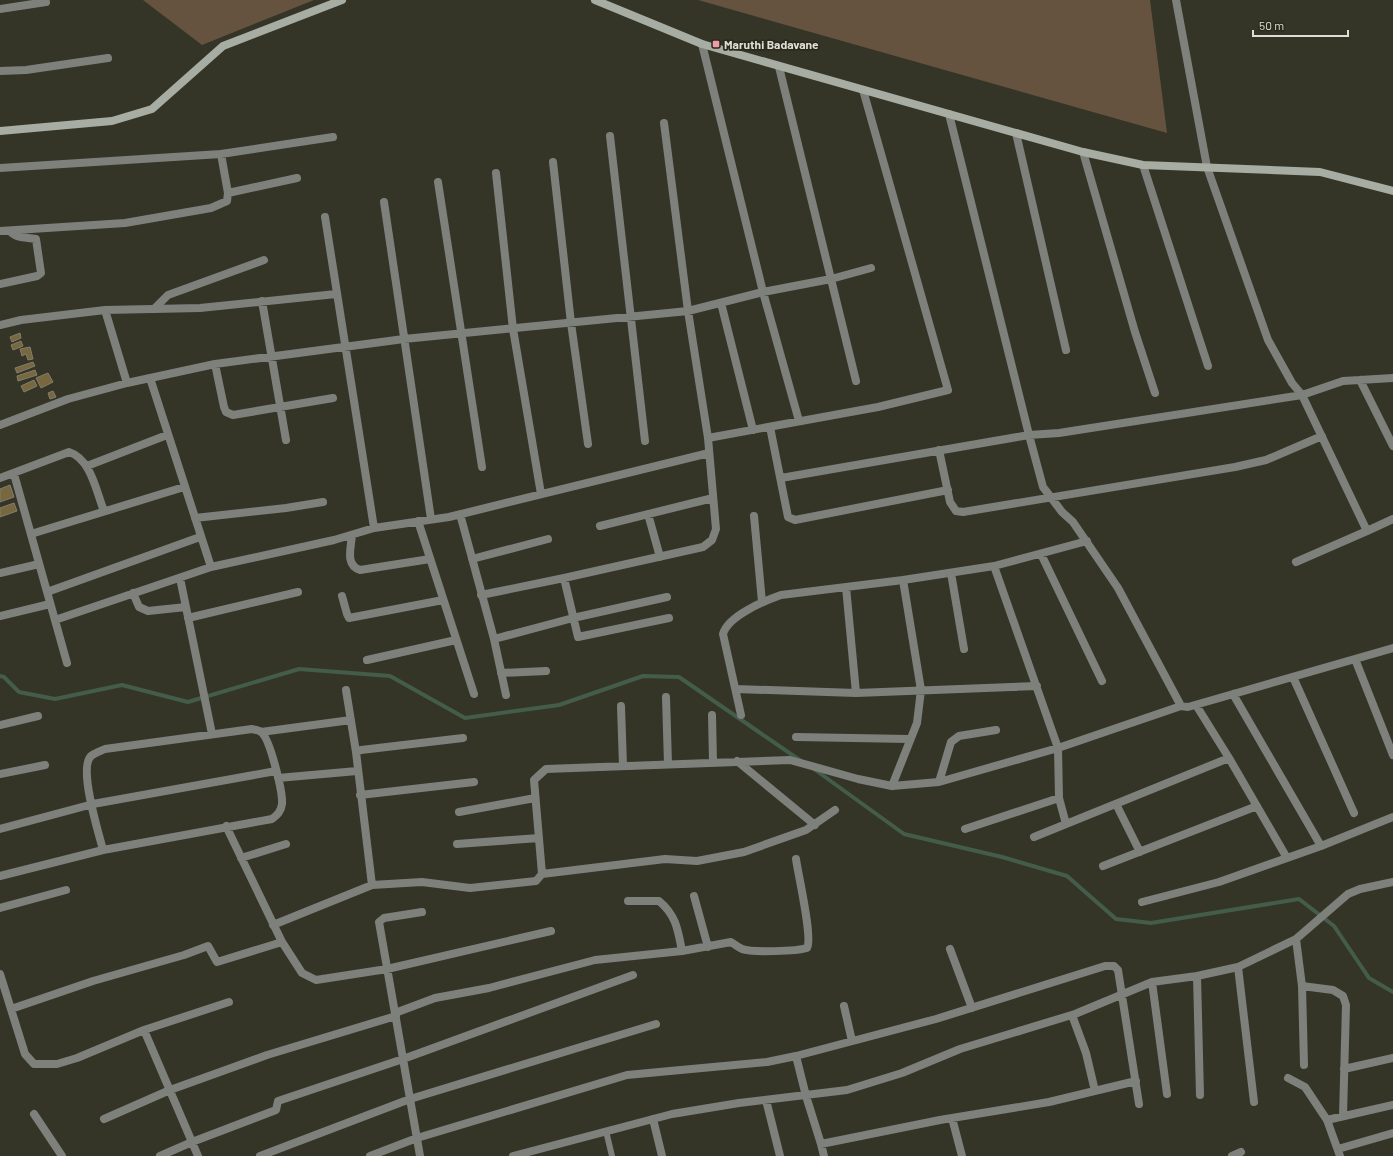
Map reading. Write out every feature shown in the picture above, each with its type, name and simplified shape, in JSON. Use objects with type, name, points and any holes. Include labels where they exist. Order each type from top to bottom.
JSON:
[{"type":"street","points":[[0,131],[112,121],[152,109],[223,46],[342,0]]},
{"type":"street","points":[[595,0],[702,44],[1083,152],[1144,165],[1320,172],[1393,191]]},
{"type":"street","points":[[1176,0],[1207,167],[1268,340],[1292,383],[1302,395],[1367,531]]},
{"type":"street","points":[[0,9],[46,2]]},
{"type":"street","points":[[702,44],[763,292],[798,421]]},
{"type":"street","points":[[0,71],[26,70],[108,58]]},
{"type":"street","points":[[779,67],[856,380]]},
{"type":"street","points":[[708,438],[878,407],[948,390],[863,90]]},
{"type":"street","points":[[949,114],[1043,487],[1062,512],[1074,522],[1118,588],[1181,706]]},
{"type":"street","points":[[481,595],[703,547],[712,540],[716,529],[708,438],[688,312],[664,123]]},
{"type":"street","points":[[1016,133],[1066,350]]},
{"type":"street","points":[[610,136],[645,441]]},
{"type":"street","points":[[0,168],[221,154],[333,137]]},
{"type":"street","points":[[1083,152],[1135,332],[1155,393]]},
{"type":"street","points":[[0,231],[125,223],[211,208],[227,201],[228,193],[221,154]]},
{"type":"street","points":[[553,162],[571,323],[588,444]]},
{"type":"street","points":[[1144,165],[1208,366]]},
{"type":"street","points":[[496,173],[513,329],[541,494]]},
{"type":"street","points":[[228,193],[297,178]]},
{"type":"street","points":[[438,182],[460,334],[482,467]]},
{"type":"street","points":[[384,202],[431,519]]},
{"type":"street","points":[[325,217],[374,528]]},
{"type":"street","points":[[0,284],[37,276],[41,273],[36,239],[19,237],[10,230]]},
{"type":"street","points":[[154,309],[168,294],[264,260]]},
{"type":"street","points":[[0,425],[68,399],[127,383],[214,364],[404,340],[688,312],[763,292],[832,279],[871,268]]},
{"type":"street","points":[[0,325],[21,320],[105,310],[200,308],[262,300],[336,294]]},
{"type":"street","points":[[262,300],[270,357],[286,440]]},
{"type":"street","points":[[721,303],[753,430]]},
{"type":"street","points":[[105,310],[127,383]]},
{"type":"street","points":[[214,364],[226,412],[233,415],[333,398]]},
{"type":"street","points":[[150,378],[167,435],[211,567]]},
{"type":"street","points":[[781,478],[1029,435],[1059,433],[1302,395],[1343,381],[1393,378]]},
{"type":"street","points":[[1360,380],[1393,446]]},
{"type":"street","points":[[770,426],[788,517],[796,520],[948,490]]},
{"type":"street","points":[[87,466],[167,435]]},
{"type":"street","points":[[939,450],[950,502],[956,511],[963,512],[1049,496],[1266,460],[1322,436]]},
{"type":"street","points":[[0,478],[14,474],[68,452],[77,455],[87,466],[104,511]]},
{"type":"street","points":[[55,620],[211,567],[273,555],[374,528],[460,514],[709,453]]},
{"type":"street","points":[[14,474],[67,662]]},
{"type":"street","points":[[31,534],[184,487]]},
{"type":"street","points":[[600,526],[713,498]]},
{"type":"street","points":[[195,518],[286,508],[323,502]]},
{"type":"street","points":[[460,514],[494,639],[506,695]]},
{"type":"street","points":[[648,514],[660,557]]},
{"type":"street","points":[[754,516],[762,602]]},
{"type":"street","points":[[1296,562],[1393,519]]},
{"type":"street","points":[[418,521],[474,694]]},
{"type":"street","points":[[352,535],[349,562],[353,568],[360,570],[430,559]]},
{"type":"street","points":[[47,592],[200,537]]},
{"type":"street","points":[[472,559],[548,539]]},
{"type":"street","points":[[741,715],[723,634],[725,627],[762,602],[781,595],[951,574],[994,566],[1087,541]]},
{"type":"street","points":[[1041,554],[1102,681]]},
{"type":"street","points":[[0,573],[39,564]]},
{"type":"street","points":[[994,566],[1058,748],[1059,798],[1066,824]]},
{"type":"street","points":[[951,574],[964,649]]},
{"type":"street","points":[[180,578],[212,734]]},
{"type":"street","points":[[564,578],[578,637],[669,618]]},
{"type":"street","points":[[892,786],[909,739],[917,723],[921,690],[904,580]]},
{"type":"street","points":[[846,587],[856,693]]},
{"type":"street","points":[[188,618],[298,592]]},
{"type":"street","points":[[133,593],[139,607],[148,611],[186,607]]},
{"type":"street","points":[[342,596],[347,614],[350,618],[443,600]]},
{"type":"street","points":[[494,639],[573,618],[667,597]]},
{"type":"street","points":[[0,616],[50,604]]},
{"type":"street","points":[[367,660],[456,640]]},
{"type":"street","points":[[542,874],[534,780],[546,769],[790,760],[858,779],[892,786],[939,782],[1058,748],[1181,706],[1188,707],[1196,705],[1393,648]]},
{"type":"street","points":[[1355,659],[1393,755]]},
{"type":"street","points":[[501,673],[546,671]]},
{"type":"street","points":[[1293,677],[1354,813]]},
{"type":"street","points":[[736,688],[856,693],[1037,686]]},
{"type":"street","points":[[346,690],[356,752],[357,771],[372,885]]},
{"type":"street","points":[[1233,694],[1322,846]]},
{"type":"street","points":[[666,696],[668,764]]},
{"type":"street","points":[[1196,705],[1229,758],[1287,858]]},
{"type":"street","points":[[621,706],[623,766]]},
{"type":"street","points":[[712,714],[713,762]]},
{"type":"street","points":[[0,725],[38,716]]},
{"type":"street","points":[[103,850],[87,780],[87,764],[91,756],[105,750],[212,734],[252,729],[261,732],[351,720]]},
{"type":"street","points":[[939,782],[951,742],[959,736],[996,730]]},
{"type":"street","points":[[0,876],[103,850],[226,826],[272,819],[280,813],[282,803],[277,774],[266,738],[261,732]]},
{"type":"street","points":[[796,737],[909,739]]},
{"type":"street","points":[[356,752],[361,750],[463,738]]},
{"type":"street","points":[[1034,837],[1229,758]]},
{"type":"street","points":[[737,761],[815,825]]},
{"type":"street","points":[[0,774],[45,765]]},
{"type":"street","points":[[0,829],[93,804],[277,774],[357,771]]},
{"type":"street","points":[[360,795],[474,782]]},
{"type":"street","points":[[459,812],[535,798]]},
{"type":"street","points":[[965,829],[1059,798]]},
{"type":"street","points":[[1116,804],[1140,852]]},
{"type":"street","points":[[1103,866],[1257,806]]},
{"type":"street","points":[[273,925],[372,885],[422,882],[470,888],[502,886],[536,881],[542,874],[664,859],[697,861],[718,857],[752,849],[806,830],[835,810]]},
{"type":"street","points":[[1142,902],[1219,882],[1322,846],[1393,817]]},
{"type":"street","points":[[226,826],[282,942],[302,973],[316,980],[387,969],[551,931]]},
{"type":"street","points":[[457,844],[539,838]]},
{"type":"street","points":[[241,858],[286,844]]},
{"type":"street","points":[[104,1119],[170,1090],[267,1055],[395,1015],[435,998],[489,988],[595,960],[682,951],[731,942],[741,949],[749,950],[796,950],[807,948],[810,944],[796,859]]},
{"type":"street","points":[[513,1156],[653,1119],[709,1108],[846,1090],[902,1073],[960,1049],[1072,1015],[1123,996],[1152,982],[1197,976],[1238,967],[1296,938],[1348,894],[1393,882]]},
{"type":"street","points":[[0,908],[66,890]]},
{"type":"street","points":[[694,896],[708,947]]},
{"type":"street","points":[[628,901],[659,901],[670,910],[677,928],[682,951]]},
{"type":"street","points":[[420,1156],[379,922],[384,918],[422,912]]},
{"type":"street","points":[[1296,938],[1302,986],[1304,1065]]},
{"type":"street","points":[[10,1009],[93,981],[184,955],[208,946],[217,962],[282,942]]},
{"type":"street","points":[[950,949],[972,1008]]},
{"type":"street","points":[[370,1156],[417,1138],[627,1075],[767,1062],[796,1056],[936,1019],[1105,966],[1114,966],[1118,970],[1139,1104]]},
{"type":"street","points":[[1238,967],[1254,1102]]},
{"type":"street","points":[[0,974],[25,1054],[34,1064],[57,1064],[64,1062],[144,1030],[229,1002]]},
{"type":"street","points":[[160,1156],[192,1142],[276,1110],[278,1101],[403,1059],[633,975]]},
{"type":"street","points":[[1197,976],[1200,1095]]},
{"type":"street","points":[[1152,982],[1167,1094]]},
{"type":"street","points":[[1302,986],[1333,990],[1343,996],[1346,1005],[1343,1116]]},
{"type":"street","points":[[844,1006],[852,1041]]},
{"type":"street","points":[[1072,1015],[1086,1053],[1096,1091]]},
{"type":"street","points":[[260,1156],[410,1099],[656,1024]]},
{"type":"street","points":[[144,1030],[198,1156]]},
{"type":"street","points":[[796,1056],[824,1156]]},
{"type":"street","points":[[1344,1069],[1393,1058]]},
{"type":"street","points":[[1288,1078],[1305,1087],[1327,1120],[1339,1153],[1393,1134]]},
{"type":"street","points":[[821,1144],[952,1118],[1049,1102],[1136,1081]]},
{"type":"street","points":[[766,1100],[780,1156]]},
{"type":"street","points":[[1327,1120],[1393,1105]]},
{"type":"street","points":[[34,1114],[62,1156]]},
{"type":"street","points":[[952,1118],[962,1156]]},
{"type":"street","points":[[653,1119],[662,1156]]},
{"type":"street","points":[[1232,1156],[1241,1152]]},
{"type":"lane","points":[[606,1131],[612,1156]]},
{"type":"shaded area","points":[[143,0],[314,0],[202,45]]},
{"type":"shaded area","points":[[698,0],[1150,0],[1167,133]]},
{"type":"building","points":[[20,333],[21,338],[12,342],[10,337]]},
{"type":"building","points":[[21,341],[23,346],[13,350],[11,345]]},
{"type":"building","points":[[30,347],[33,359],[28,360],[26,354],[22,356],[20,349]]},
{"type":"building","points":[[33,362],[35,366],[17,373],[15,368]]},
{"type":"building","points":[[35,370],[37,375],[18,381],[17,376]]},
{"type":"building","points":[[48,373],[53,382],[41,388],[36,378]]},
{"type":"building","points":[[34,380],[37,386],[24,392],[21,386]]},
{"type":"building","points":[[53,391],[56,397],[50,399],[48,393]]},
{"type":"building","points":[[10,485],[14,497],[0,502],[0,489]]},
{"type":"building","points":[[14,503],[17,511],[0,517],[0,508]]},
{"type":"waterway","points":[[0,676],[4,677],[19,692],[55,699],[122,685],[188,702],[299,669],[390,676],[465,718],[559,705],[643,676],[679,677],[801,761]]},
{"type":"waterway","points":[[814,769],[904,834],[1002,857],[1067,876],[1116,919],[1151,923],[1299,899],[1334,926],[1369,978],[1393,992]]},
{"type":"place","name":"Maruthi Badavane","points":[[716,44]]}]
